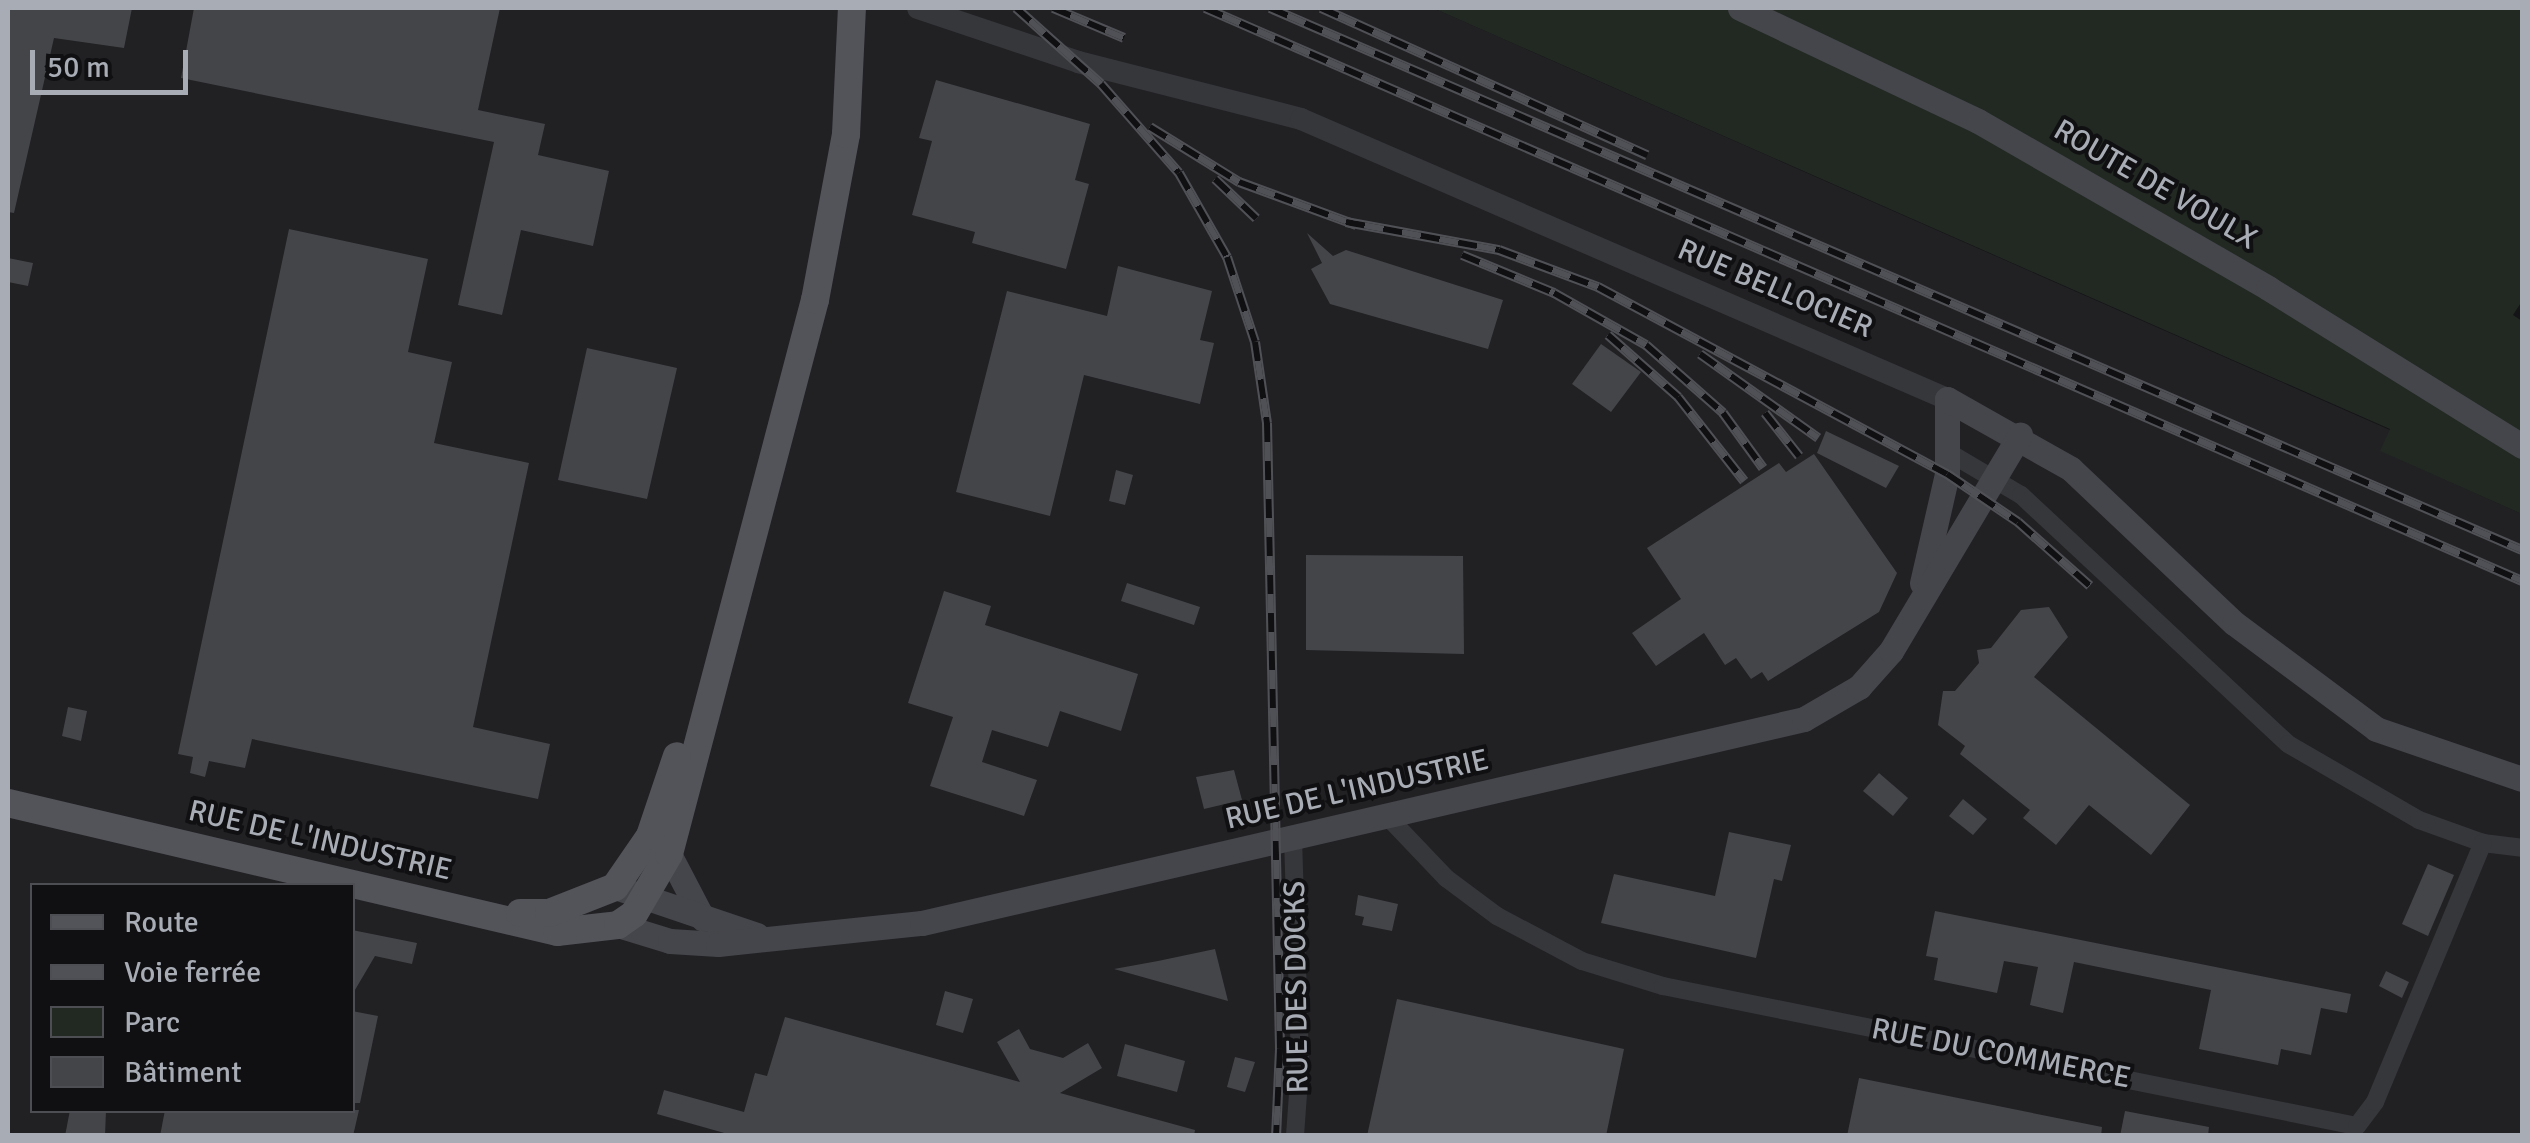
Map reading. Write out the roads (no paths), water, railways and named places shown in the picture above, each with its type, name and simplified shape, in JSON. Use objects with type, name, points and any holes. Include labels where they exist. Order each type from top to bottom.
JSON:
[{"type":"main road","points":[[637,918],[670,854],[732,600],[836,211],[853,40],[852,8]]},
{"type":"main road","name":"ROUTE DE VOULX","points":[[1740,8],[1978,122],[2268,288],[2522,446]]},
{"type":"main road","points":[[1916,607],[1948,452],[1947,399]]},
{"type":"main road","name":"RUE BELLOCIER","points":[[1947,399],[2020,435],[2072,469],[2278,661],[2376,729],[2522,779]]},
{"type":"main road","name":"RUE DE L'INDUSTRIE","points":[[8,804],[493,913],[557,932],[637,918],[718,944],[762,936],[922,923],[1804,718],[1876,671],[2020,435]]},
{"type":"main road","points":[[493,913],[549,913],[614,887],[650,836],[732,600]]},
{"type":"main road","points":[[670,854],[702,919]]},
{"type":"main road","points":[[614,887],[637,918]]},
{"type":"main road","points":[[637,918],[702,919],[762,936]]},
{"type":"street","name":"RUE BELLOCIER","points":[[918,8],[1078,62],[1301,119],[1947,399]]},
{"type":"street","points":[[1948,452],[2020,495],[2288,744],[2419,820],[2483,843],[2522,848]]},
{"type":"street","name":"RUE DU COMMERCE","points":[[1387,816],[1459,888],[1582,961],[1663,986],[2357,1126],[2374,1102],[2483,843]]},
{"type":"street","name":"RUE DES DOCKS","points":[[1293,838],[1300,1066],[1295,1136]]},
{"type":"railway","points":[[1016,8],[1101,84],[1179,173],[1227,257],[1255,342],[1267,423],[1280,1049],[1276,1136]]},
{"type":"railway","points":[[1053,8],[1124,38]]},
{"type":"railway","points":[[1205,8],[2522,581]]},
{"type":"railway","points":[[1270,8],[2522,550]]},
{"type":"railway","points":[[1321,8],[1647,155]]},
{"type":"railway","points":[[1150,127],[1239,182],[1356,225]]},
{"type":"railway","points":[[1215,179],[1256,218]]},
{"type":"railway","points":[[1346,222],[1499,250],[1598,287],[1947,474],[2018,522],[2090,586]]},
{"type":"railway","points":[[1462,255],[1554,293],[1646,345],[1723,413],[1763,468]]},
{"type":"railway","points":[[1608,335],[1678,397],[1744,481]]},
{"type":"railway","points":[[1700,354],[1818,438]]},
{"type":"railway","points":[[1765,413],[1799,456]]}]
